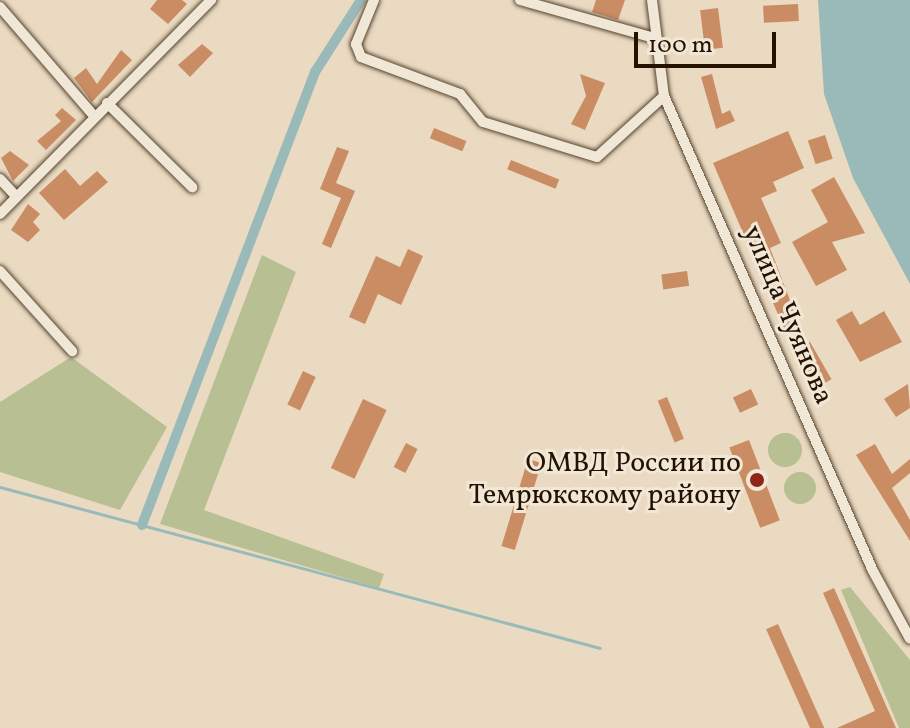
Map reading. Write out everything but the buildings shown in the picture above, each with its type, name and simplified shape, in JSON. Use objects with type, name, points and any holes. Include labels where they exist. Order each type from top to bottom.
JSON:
[{"type":"street","points":[[0,214],[15,195],[211,0]]},
{"type":"street","points":[[374,0],[356,44],[361,57],[460,94],[483,122],[597,157],[664,96]]},
{"type":"street","points":[[520,0],[654,38]]},
{"type":"street","name":"улица Чуянова","points":[[652,0],[654,38],[664,96],[910,639]]},
{"type":"street","points":[[0,7],[94,116]]},
{"type":"street","points":[[107,103],[192,187]]},
{"type":"street","points":[[0,179],[15,195]]},
{"type":"street","points":[[0,271],[72,351]]},
{"type":"green space","points":[[262,255],[296,272],[204,510],[384,574],[379,588],[160,524]]},
{"type":"green space","points":[[71,357],[167,427],[120,510],[0,472],[0,402]]},
{"type":"green space","points":[[785,433],[797,438],[802,450],[797,462],[785,467],[773,462],[768,450],[773,438]]},
{"type":"green space","points":[[800,472],[811,477],[816,488],[811,499],[800,504],[789,499],[784,488],[789,477]]},
{"type":"green space","points":[[850,587],[910,660],[910,728],[899,728],[841,590]]},
{"type":"water","points":[[818,0],[910,0],[910,284],[853,178],[824,94]]},
{"type":"waterway","points":[[142,525],[315,72],[361,0]]},
{"type":"waterway","points":[[0,487],[600,648]]},
{"type":"place","name":"ОМВД России по Темрюкскому району","points":[[757,480]]}]
